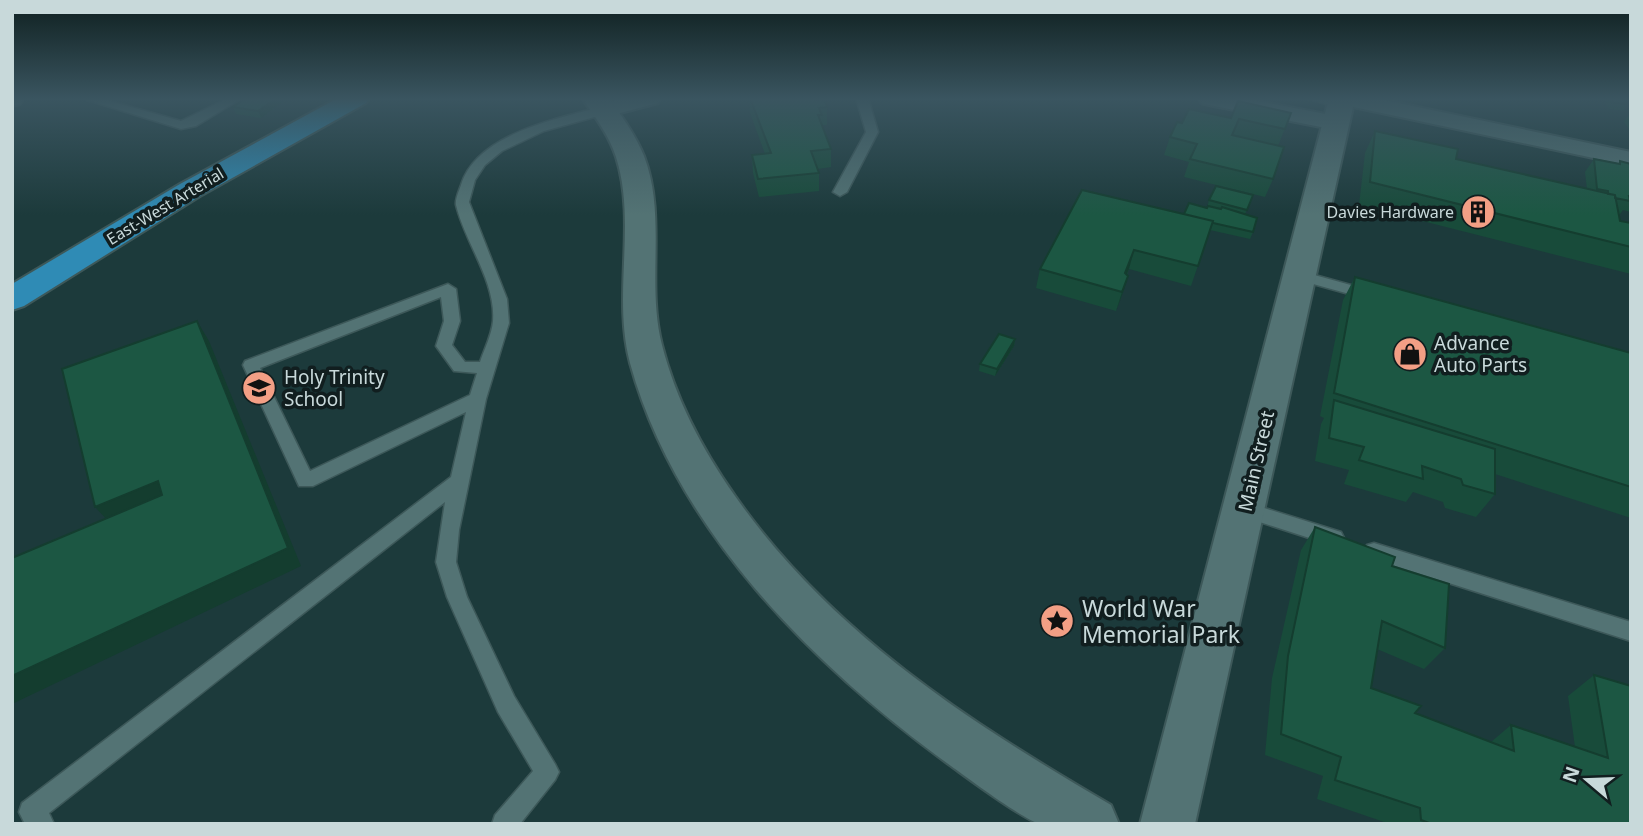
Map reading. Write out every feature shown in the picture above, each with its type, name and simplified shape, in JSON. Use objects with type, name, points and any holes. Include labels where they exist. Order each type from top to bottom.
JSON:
[{"type":"highway","name":"East-West Arterial","points":[[12,299],[178,197],[286,137]]},
{"type":"main road","points":[[624,137],[638,181],[641,227],[637,283],[639,312],[652,375],[665,412],[715,503],[750,552],[786,595],[856,664],[946,734],[1017,781],[1092,824]]},
{"type":"main road","name":"Main Street","points":[[1167,824],[1300,276],[1328,137]]},
{"type":"street","points":[[1513,137],[1631,159]]},
{"type":"lane","points":[[504,824],[547,772],[506,704],[453,585],[446,562],[459,481],[477,400],[500,323],[499,299],[461,202],[463,189],[478,164],[505,143],[521,137]]},
{"type":"lane","points":[[840,192],[869,137]]},
{"type":"lane","points":[[1300,276],[1388,300]]},
{"type":"lane","points":[[477,400],[306,481],[251,365],[448,289],[452,321],[444,346],[460,367],[487,368]]},
{"type":"lane","points":[[42,824],[30,812],[459,481]]},
{"type":"lane","points":[[1245,510],[1631,632]]},
{"type":"building","points":[[765,137],[826,137],[831,149],[811,151],[819,173],[758,179],[752,155],[771,153]]},
{"type":"building","points":[[1170,137],[1241,137],[1284,147],[1273,179],[1190,159],[1197,144]]},
{"type":"building","points":[[1374,137],[1403,137],[1458,149],[1456,159],[1615,195],[1620,221],[1631,223],[1631,247],[1370,182]]},
{"type":"building","points":[[1594,159],[1631,164],[1630,201],[1615,198],[1615,195],[1608,194],[1608,191],[1597,189]]},
{"type":"building","points":[[1216,186],[1253,195],[1247,210],[1209,200]]},
{"type":"building","points":[[1082,190],[1213,221],[1198,266],[1134,250],[1125,273],[1128,276],[1122,292],[1040,269]]},
{"type":"building","points":[[1189,203],[1207,208],[1222,207],[1257,218],[1253,232],[1184,214]]},
{"type":"building","points":[[1355,277],[1631,353],[1631,487],[1334,393]]},
{"type":"building","points":[[197,321],[288,548],[12,676],[12,558],[162,495],[158,481],[95,507],[62,369]]},
{"type":"building","points":[[999,334],[1015,339],[997,369],[980,364]]},
{"type":"building","points":[[1334,400],[1495,449],[1495,494],[1463,485],[1461,479],[1422,466],[1423,479],[1359,460],[1364,447],[1329,438]]},
{"type":"building","points":[[1315,527],[1395,557],[1392,566],[1449,584],[1445,648],[1382,621],[1371,688],[1421,706],[1415,713],[1514,751],[1511,725],[1608,758],[1594,675],[1631,686],[1631,824],[1432,824],[1421,820],[1420,808],[1335,780],[1341,757],[1281,734],[1288,656]]},
{"type":"place","name":"Davies Hardware","points":[[1478,212]]},
{"type":"place","name":"Advance Auto Parts","points":[[1410,354]]},
{"type":"place","name":"Holy Trinity School","points":[[259,388]]},
{"type":"place","name":"World War Memorial Park","points":[[1057,621]]}]
